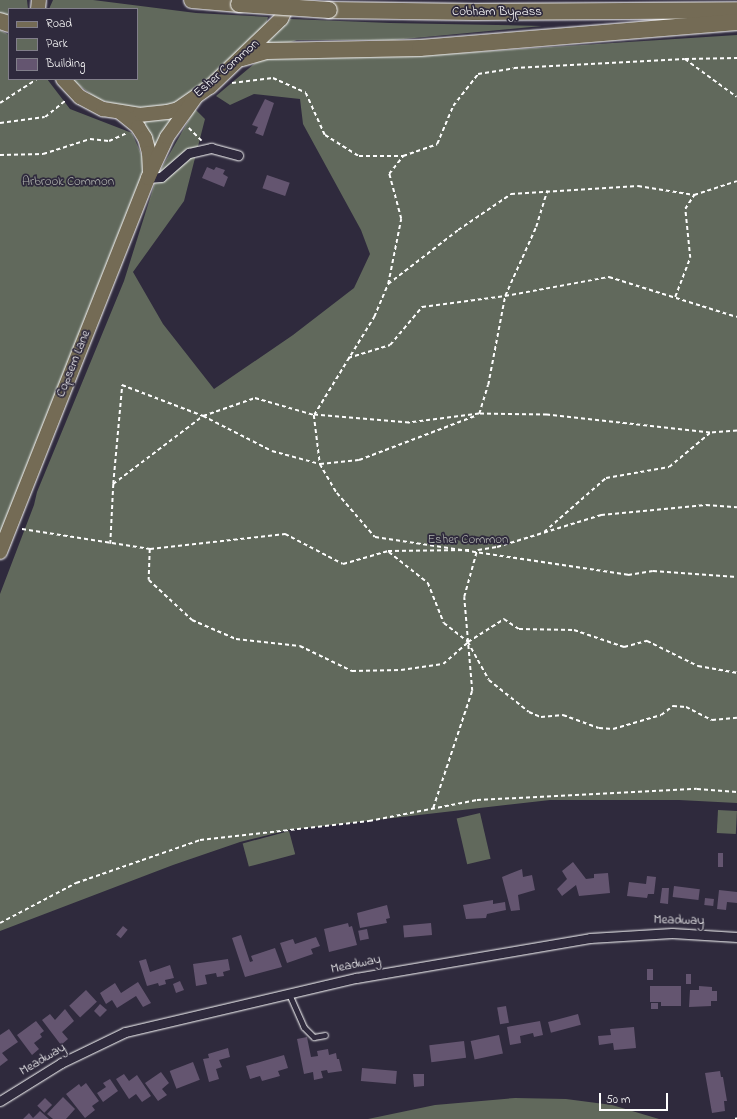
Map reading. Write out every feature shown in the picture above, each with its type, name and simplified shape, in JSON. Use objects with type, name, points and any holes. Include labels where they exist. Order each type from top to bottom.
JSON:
[{"type":"highway","name":"Cobham Bypass","points":[[192,0],[329,10],[475,12],[737,10]]},
{"type":"highway","points":[[242,58],[267,51],[288,49],[420,48],[737,22]]},
{"type":"main road","name":"Esher Common","points":[[64,80],[69,88],[91,104],[138,115],[168,112],[195,98],[210,87],[242,58],[281,19],[290,0]]},
{"type":"main road","name":"Copsem Lane","points":[[0,552],[149,177],[167,137],[195,98]]},
{"type":"main road","name":"Copsem Lane","points":[[121,112],[138,128],[145,138],[149,153],[149,177]]},
{"type":"street","points":[[149,177],[161,178],[189,153],[211,148],[238,155]]},
{"type":"street","name":"Meadway","points":[[0,1101],[73,1056],[125,1032],[356,978],[590,938],[672,933],[737,937]]},
{"type":"lane","points":[[289,993],[304,1027],[314,1037],[325,1035]]},
{"type":"path","points":[[210,87],[273,78],[306,94],[325,135],[359,156],[403,156],[437,144],[453,106],[478,74],[514,68],[685,59],[737,58]]},
{"type":"path","points":[[685,59],[737,97]]},
{"type":"path","points":[[0,103],[35,80]]},
{"type":"path","points":[[0,124],[45,117],[66,100]]},
{"type":"path","points":[[183,116],[190,130],[211,148]]},
{"type":"path","points":[[0,155],[43,154],[90,139],[109,141],[130,131]]},
{"type":"path","points":[[403,156],[389,174],[401,219],[388,284],[374,317],[314,416],[320,464],[337,493],[375,537],[477,550],[628,575],[653,571],[737,577]]},
{"type":"path","points":[[388,284],[458,230],[511,194],[638,186],[694,195],[737,181]]},
{"type":"path","points":[[479,414],[488,385],[505,296],[536,227],[547,191]]},
{"type":"path","points":[[675,297],[690,258],[685,208],[694,195]]},
{"type":"path","points":[[348,358],[390,345],[422,307],[505,296],[609,277],[737,318]]},
{"type":"path","points":[[110,544],[112,484],[122,385],[202,416],[272,451],[320,464],[359,460],[479,414]]},
{"type":"path","points":[[112,484],[202,416],[255,398],[314,416],[409,423],[479,414],[547,415],[710,433],[737,431]]},
{"type":"path","points":[[543,533],[606,478],[669,467],[710,433]]},
{"type":"path","points":[[9,528],[150,549],[285,534],[343,564],[388,551],[477,550],[497,547],[601,515],[706,505],[737,507]]},
{"type":"path","points":[[150,549],[149,580],[192,620],[236,639],[300,646],[352,671],[401,670],[444,664],[468,642],[504,619],[519,629],[574,630],[624,647],[647,641],[698,666],[737,673]]},
{"type":"path","points":[[432,809],[472,691],[464,598],[477,550]]},
{"type":"path","points":[[388,551],[428,583],[444,623],[468,642],[490,680],[528,712],[541,717],[563,715],[599,728],[613,729],[661,715],[673,706],[686,707],[712,720],[737,718]]},
{"type":"path","points":[[0,923],[76,883],[200,840],[369,820],[477,800],[697,789],[737,792]]},
{"type":"green space","points":[[0,0],[27,0],[28,8],[8,8],[8,18],[0,14]]},
{"type":"green space","points":[[53,0],[93,0],[196,13],[268,17],[265,28],[183,101],[157,110],[124,107],[97,99],[72,80],[138,80],[138,8],[49,8]]},
{"type":"green space","points":[[290,19],[390,23],[542,26],[393,40],[297,40],[282,45],[262,45]]},
{"type":"green space","name":"Arbrook Common","points":[[0,30],[8,34],[8,80],[48,80],[70,109],[132,133],[146,165],[0,542]]},
{"type":"green space","name":"Esher Common","points":[[737,35],[737,803],[679,800],[550,800],[289,830],[240,842],[173,865],[0,931],[0,594],[34,505],[37,492],[124,281],[157,176],[195,109],[205,119],[184,201],[133,272],[163,324],[214,389],[293,335],[354,288],[370,254],[361,230],[303,124],[300,99],[254,94],[230,105],[216,96],[261,58],[427,55]]},
{"type":"green space","points":[[174,116],[156,153],[140,120],[153,121]]},
{"type":"green space","points":[[718,810],[737,811],[736,834],[717,833]]},
{"type":"green space","points":[[480,813],[491,859],[467,864],[457,818]]},
{"type":"green space","points":[[289,831],[295,854],[249,867],[243,843]]},
{"type":"green space","points":[[515,1098],[566,1099],[612,1105],[659,1119],[368,1119],[435,1105]]},
{"type":"building","points":[[265,99],[274,103],[263,136],[255,133],[258,127],[252,125]]},
{"type":"building","points":[[207,167],[214,170],[216,167],[225,170],[223,174],[228,177],[224,187],[202,178]]},
{"type":"building","points":[[267,175],[290,183],[285,196],[262,188]]},
{"type":"building","points":[[718,853],[723,853],[723,867],[718,867]]},
{"type":"building","points":[[573,862],[586,879],[594,878],[594,874],[608,873],[610,893],[579,896],[576,885],[562,896],[557,889],[567,879],[562,871]]},
{"type":"building","points":[[522,869],[523,877],[532,875],[535,890],[518,895],[520,910],[511,911],[502,877]]},
{"type":"building","points":[[647,876],[656,877],[654,894],[648,894],[647,898],[627,896],[629,882],[646,884]]},
{"type":"building","points":[[674,886],[700,889],[698,900],[673,897]]},
{"type":"building","points":[[662,888],[669,888],[668,904],[660,903]]},
{"type":"building","points":[[719,890],[737,892],[737,903],[727,902],[726,910],[717,909]]},
{"type":"building","points":[[705,898],[714,899],[713,906],[704,905]]},
{"type":"building","points":[[493,900],[493,904],[505,902],[506,910],[487,914],[486,918],[466,919],[463,905]]},
{"type":"building","points":[[387,905],[390,918],[386,919],[387,923],[360,928],[357,913]]},
{"type":"building","points":[[348,923],[349,927],[352,926],[357,945],[329,952],[324,929]]},
{"type":"building","points":[[431,923],[432,935],[404,937],[403,925]]},
{"type":"building","points":[[123,926],[128,930],[121,938],[116,935]]},
{"type":"building","points":[[367,929],[369,939],[360,941],[358,931]]},
{"type":"building","points":[[241,935],[250,962],[253,961],[251,956],[275,948],[282,967],[245,977],[232,938]]},
{"type":"building","points":[[316,937],[320,946],[311,949],[313,954],[287,963],[280,943],[293,939],[295,944]]},
{"type":"building","points":[[146,959],[150,972],[170,965],[174,978],[165,980],[166,984],[159,986],[158,983],[147,986],[139,961]]},
{"type":"building","points":[[228,959],[230,970],[223,972],[224,976],[217,977],[216,973],[205,975],[207,984],[196,986],[193,964]]},
{"type":"building","points":[[647,969],[653,969],[653,980],[647,980]]},
{"type":"building","points":[[686,974],[691,974],[691,984],[686,984]]},
{"type":"building","points":[[180,981],[184,990],[176,993],[173,984]]},
{"type":"building","points":[[138,982],[151,1003],[143,1007],[136,996],[117,1008],[112,1000],[106,1004],[100,993],[115,983],[121,993]]},
{"type":"building","points":[[650,986],[681,986],[681,1006],[661,1006],[661,1002],[650,1002]]},
{"type":"building","points":[[699,986],[712,987],[712,991],[717,991],[717,1001],[711,1001],[711,1006],[689,1007],[690,990],[699,990]]},
{"type":"building","points":[[86,990],[97,1002],[80,1017],[69,1006]]},
{"type":"building","points":[[651,1003],[658,1003],[658,1009],[651,1009]]},
{"type":"building","points":[[100,1004],[107,1010],[100,1017],[94,1011]]},
{"type":"building","points":[[506,1006],[509,1023],[500,1024],[497,1008]]},
{"type":"building","points":[[65,1009],[74,1021],[62,1032],[68,1039],[61,1045],[42,1020],[50,1014],[55,1020]]},
{"type":"building","points":[[578,1014],[581,1025],[551,1033],[548,1022]]},
{"type":"building","points":[[36,1021],[44,1031],[40,1034],[42,1037],[34,1043],[39,1049],[32,1055],[17,1035]]},
{"type":"building","points":[[540,1021],[543,1035],[534,1037],[533,1033],[520,1036],[521,1043],[510,1045],[507,1027]]},
{"type":"building","points":[[634,1027],[636,1048],[614,1050],[613,1043],[599,1045],[598,1036],[611,1035],[610,1029]]},
{"type":"building","points":[[9,1029],[18,1042],[2,1053],[8,1060],[0,1066],[0,1035]]},
{"type":"building","points":[[499,1035],[503,1054],[475,1060],[471,1041]]},
{"type":"building","points":[[307,1037],[311,1057],[318,1056],[317,1051],[328,1049],[329,1055],[336,1053],[342,1071],[328,1073],[327,1070],[321,1071],[323,1078],[314,1080],[313,1072],[304,1074],[297,1039]]},
{"type":"building","points":[[464,1041],[466,1058],[431,1062],[429,1045]]},
{"type":"building","points":[[228,1048],[230,1057],[219,1060],[222,1067],[216,1069],[219,1079],[209,1082],[203,1059],[209,1058],[208,1054]]},
{"type":"building","points":[[284,1055],[288,1068],[278,1071],[280,1076],[262,1081],[260,1076],[250,1079],[246,1066]]},
{"type":"building","points":[[193,1062],[200,1080],[176,1089],[170,1071]]},
{"type":"building","points":[[362,1068],[397,1071],[396,1084],[361,1081]]},
{"type":"building","points":[[720,1071],[721,1077],[723,1077],[727,1101],[724,1101],[725,1111],[712,1113],[705,1073]]},
{"type":"building","points":[[161,1072],[169,1083],[162,1089],[167,1095],[158,1101],[145,1083]]},
{"type":"building","points":[[124,1074],[129,1081],[137,1075],[151,1096],[142,1102],[136,1094],[129,1099],[116,1079]]},
{"type":"building","points":[[413,1074],[424,1074],[424,1086],[414,1087]]},
{"type":"building","points":[[110,1079],[118,1091],[103,1102],[97,1093],[106,1087],[103,1083]]},
{"type":"building","points":[[86,1083],[99,1101],[92,1106],[95,1110],[85,1118],[66,1094],[79,1084],[81,1087]]},
{"type":"building","points":[[63,1097],[75,1109],[66,1119],[53,1119],[47,1114]]},
{"type":"building","points":[[45,1098],[52,1105],[44,1113],[37,1106]]},
{"type":"building","points":[[40,1111],[49,1119],[23,1119],[29,1113],[33,1118]]}]
